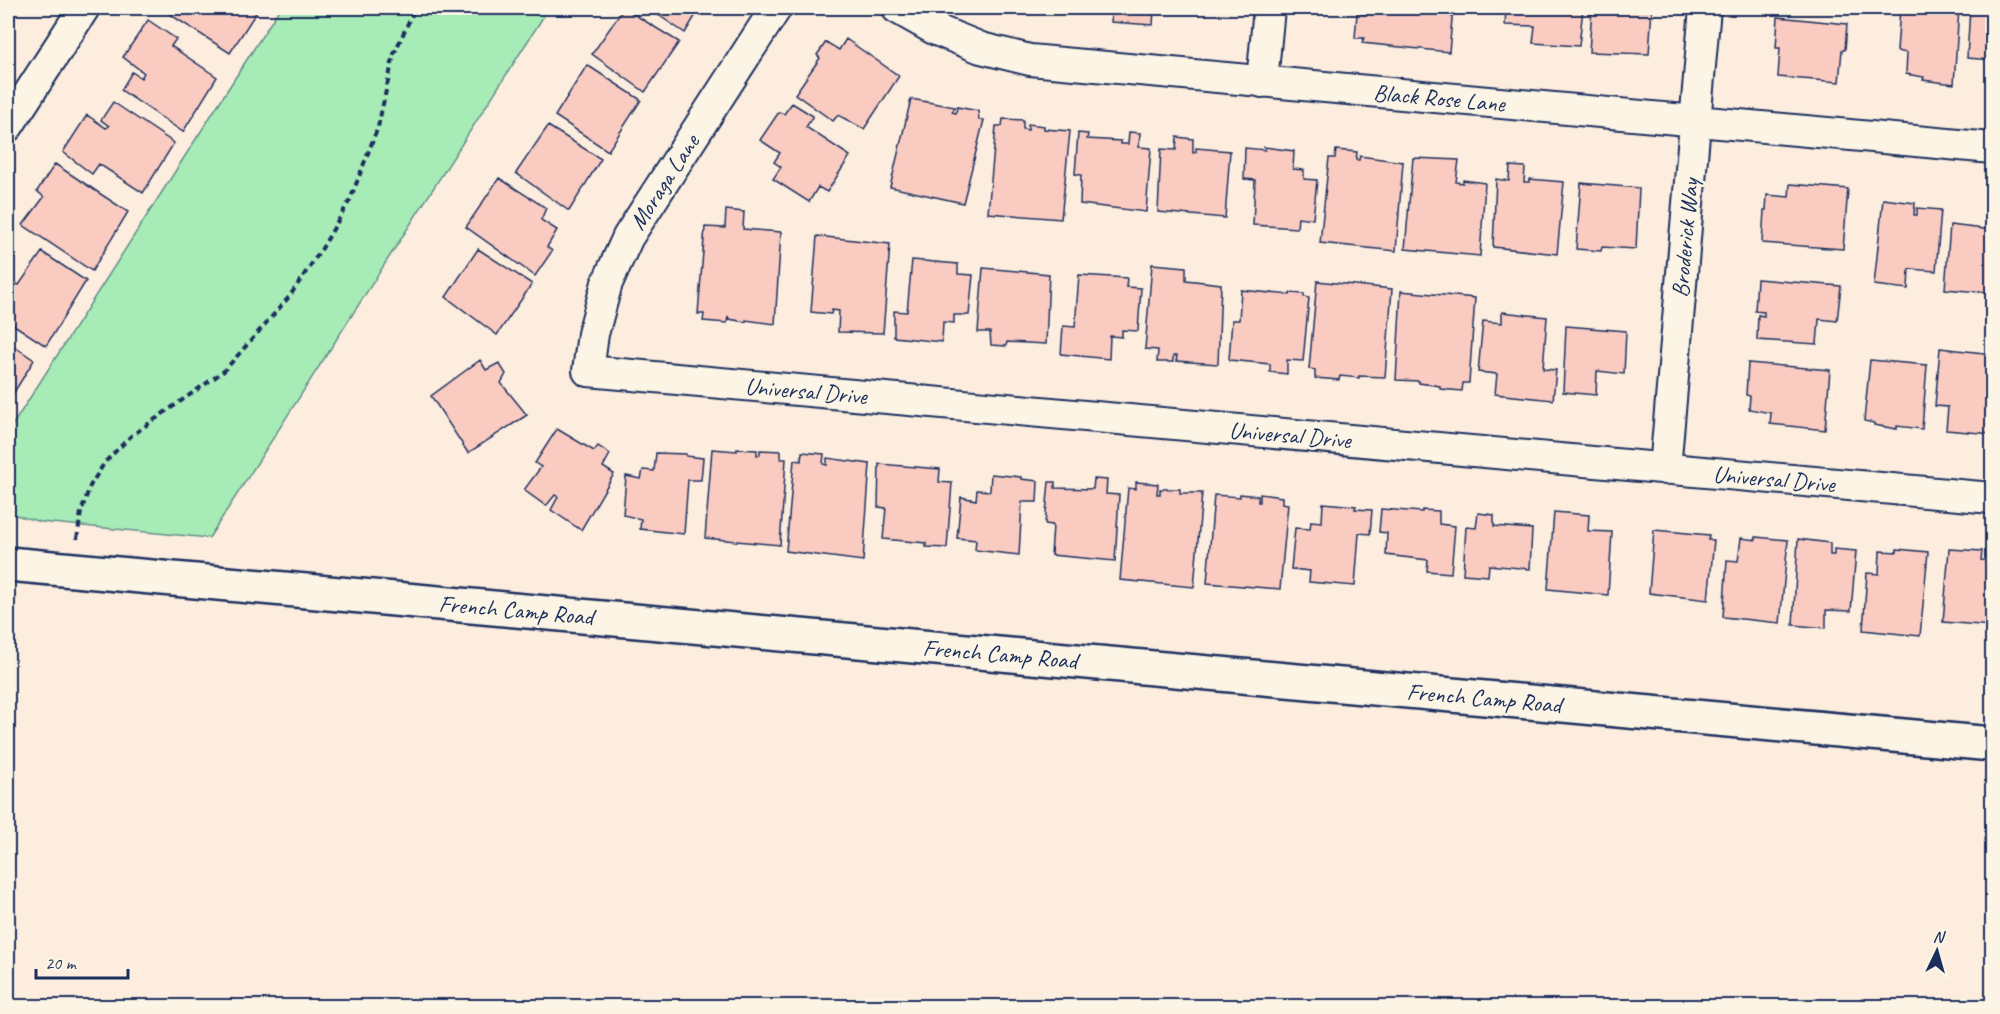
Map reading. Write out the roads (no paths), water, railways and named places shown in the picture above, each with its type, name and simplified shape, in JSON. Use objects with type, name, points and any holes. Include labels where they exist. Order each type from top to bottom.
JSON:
[{"type":"street","points":[[8,126],[84,8]]},
{"type":"street","name":"Moraga Lane","points":[[588,371],[593,334],[607,283],[628,237],[776,8]]},
{"type":"street","name":"Black Rose Lane","points":[[897,8],[934,29],[981,48],[1030,60],[1992,148]]},
{"type":"street","points":[[1262,82],[1269,8]]},
{"type":"street","name":"Broderick Way","points":[[1665,469],[1706,8]]},
{"type":"street","name":"Universal Drive","points":[[588,371],[1992,498]]},
{"type":"street","name":"French Camp Road","points":[[8,564],[1992,744]]}]
